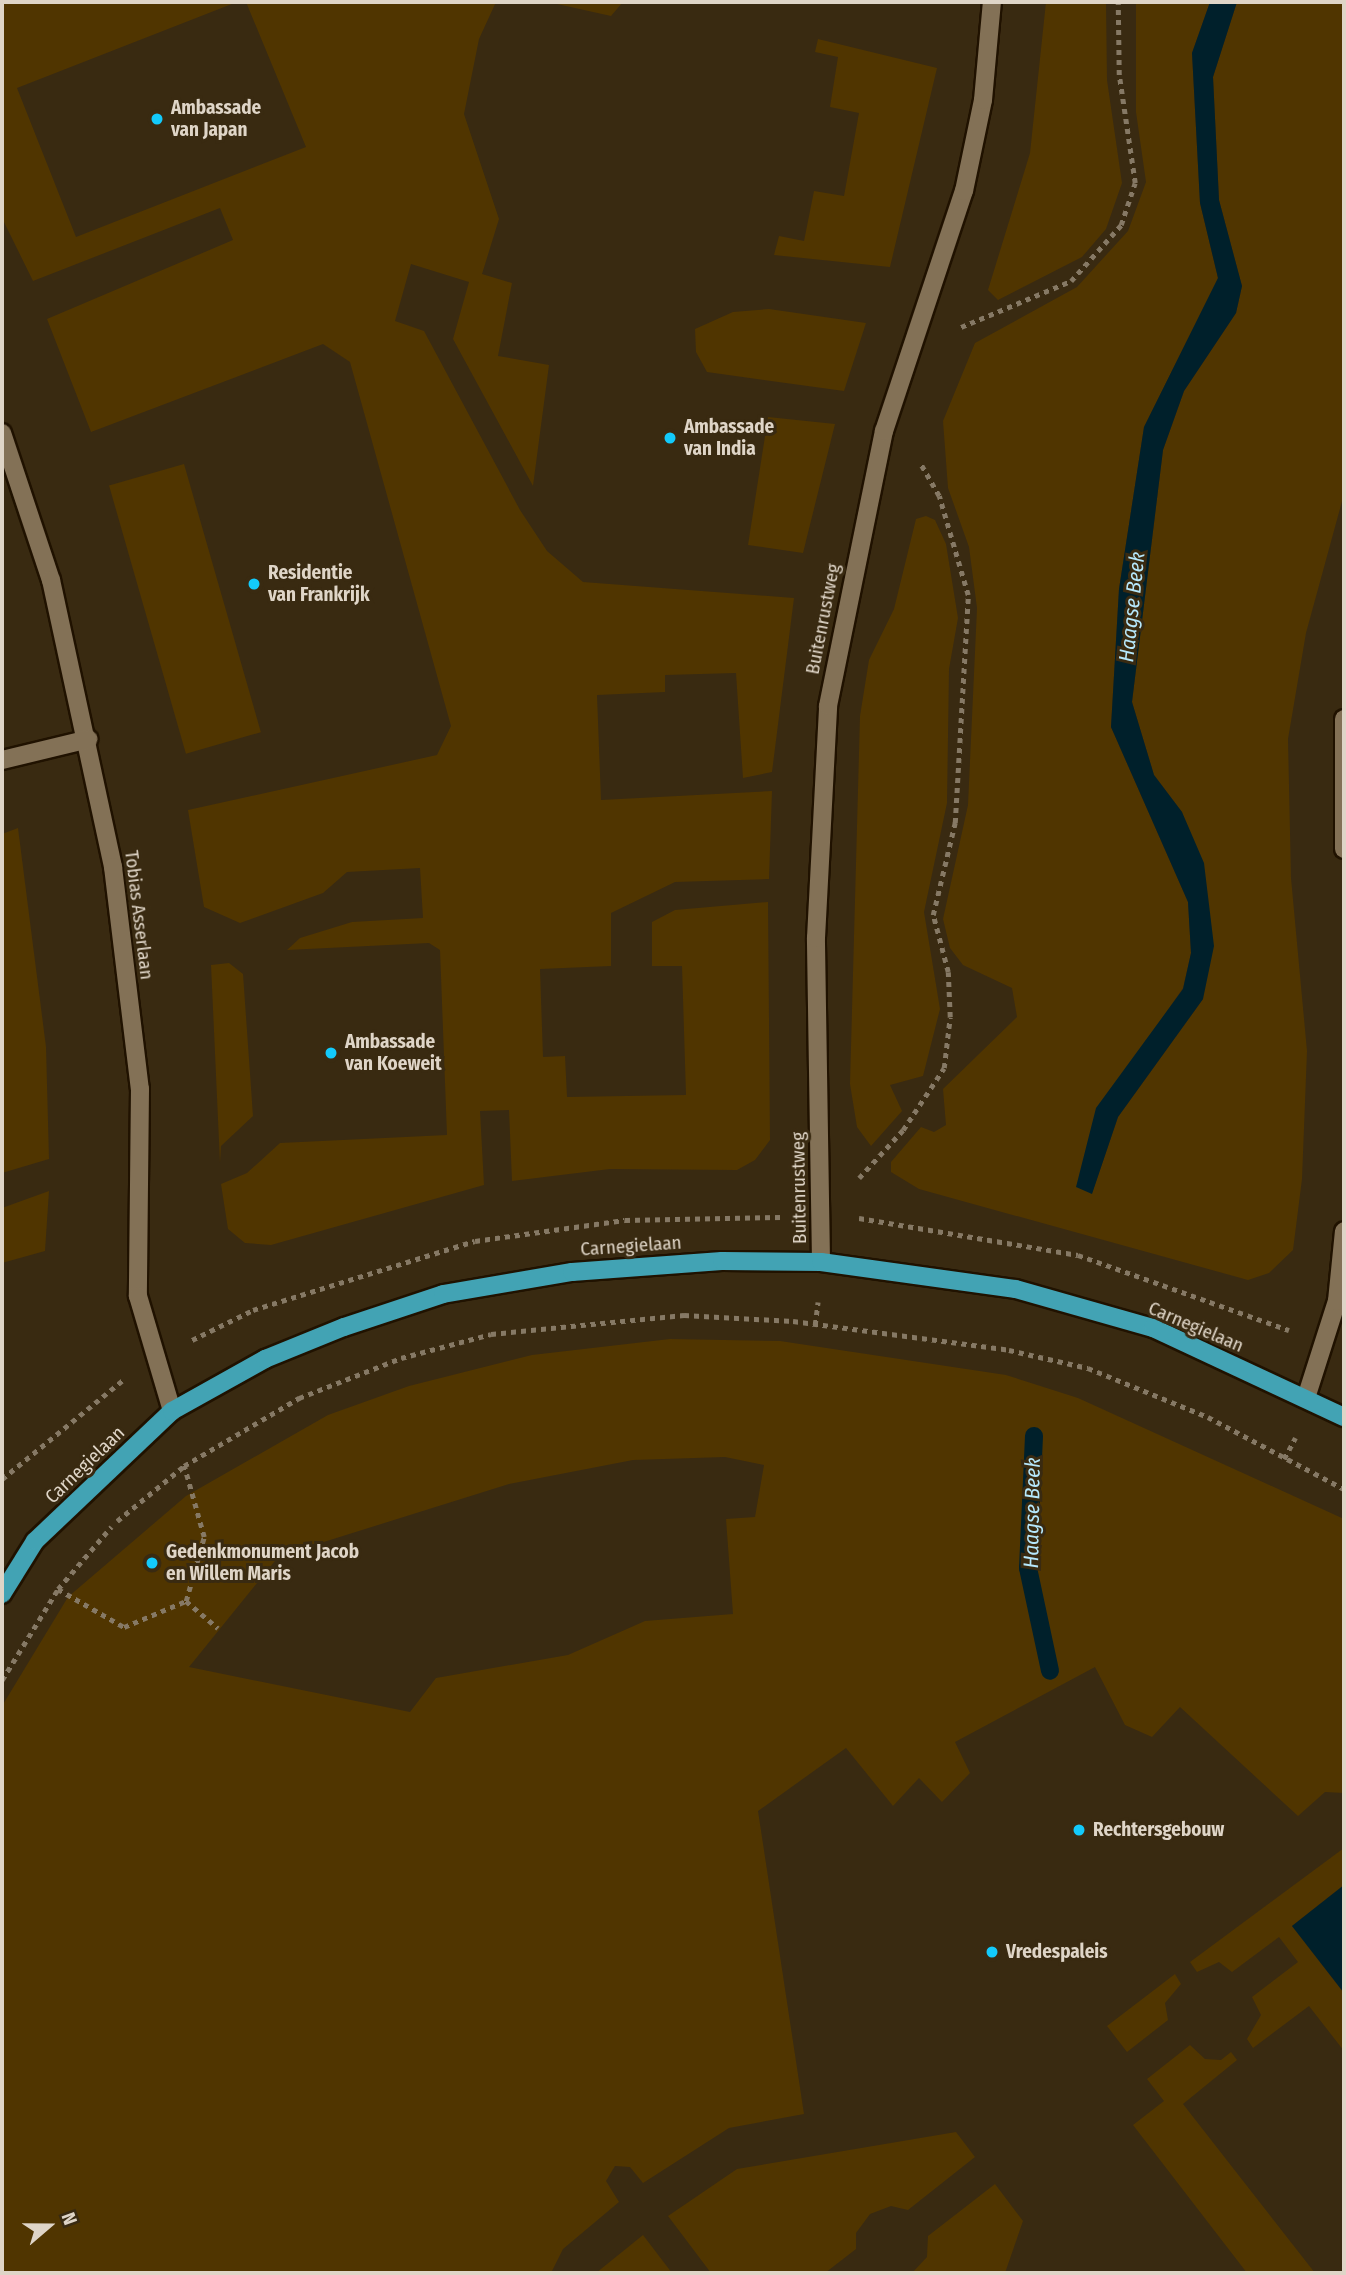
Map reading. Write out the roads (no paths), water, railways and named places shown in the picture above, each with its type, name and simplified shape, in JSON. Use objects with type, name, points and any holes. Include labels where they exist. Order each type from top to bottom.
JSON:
[{"type":"main road","name":"Carnegielaan","points":[[2,1594],[35,1541],[172,1410],[265,1359],[443,1294],[572,1272],[722,1261],[821,1262],[1016,1289],[1153,1328],[1344,1417]]},
{"type":"street","name":"Buitenrustweg","points":[[821,1262],[816,938],[828,706],[884,431],[964,191],[983,100],[992,2]]},
{"type":"street","name":"Tobias Asserlaan","points":[[2,433],[51,580],[89,739],[113,867],[140,1089],[138,1296],[172,1410]]},
{"type":"street","points":[[1344,719],[1344,849]]},
{"type":"street","points":[[2,760],[89,739]]},
{"type":"street","points":[[1306,1398],[1337,1301],[1344,1231]]},
{"type":"water","name":"Haagse Beek","points":[[1210,2],[1237,2],[1213,77],[1219,200],[1242,286],[1236,313],[1184,391],[1163,450],[1132,702],[1154,775],[1182,812],[1204,863],[1214,946],[1203,999],[1118,1117],[1092,1194],[1076,1187],[1096,1108],[1183,989],[1191,953],[1188,902],[1111,727],[1119,589],[1144,427],[1218,278],[1200,203],[1192,53]]},
{"type":"water","points":[[1344,1885],[1344,1993],[1292,1926]]},
{"type":"waterway","name":"Haagse Beek","points":[[1034,1436],[1028,1568],[1050,1671]]},
{"type":"place","name":"Ambassade van Japan","points":[[157,119]]},
{"type":"place","name":"Ambassade van India","points":[[670,438]]},
{"type":"place","name":"Residentie van Frankrijk","points":[[254,584]]},
{"type":"place","name":"Ambassade van Koeweit","points":[[331,1053]]},
{"type":"place","name":"Gedenkmonument Jacob en Willem Maris","points":[[152,1563]]},
{"type":"place","name":"Rechtersgebouw","points":[[1079,1830]]},
{"type":"place","name":"Vredespaleis","points":[[992,1952]]}]
